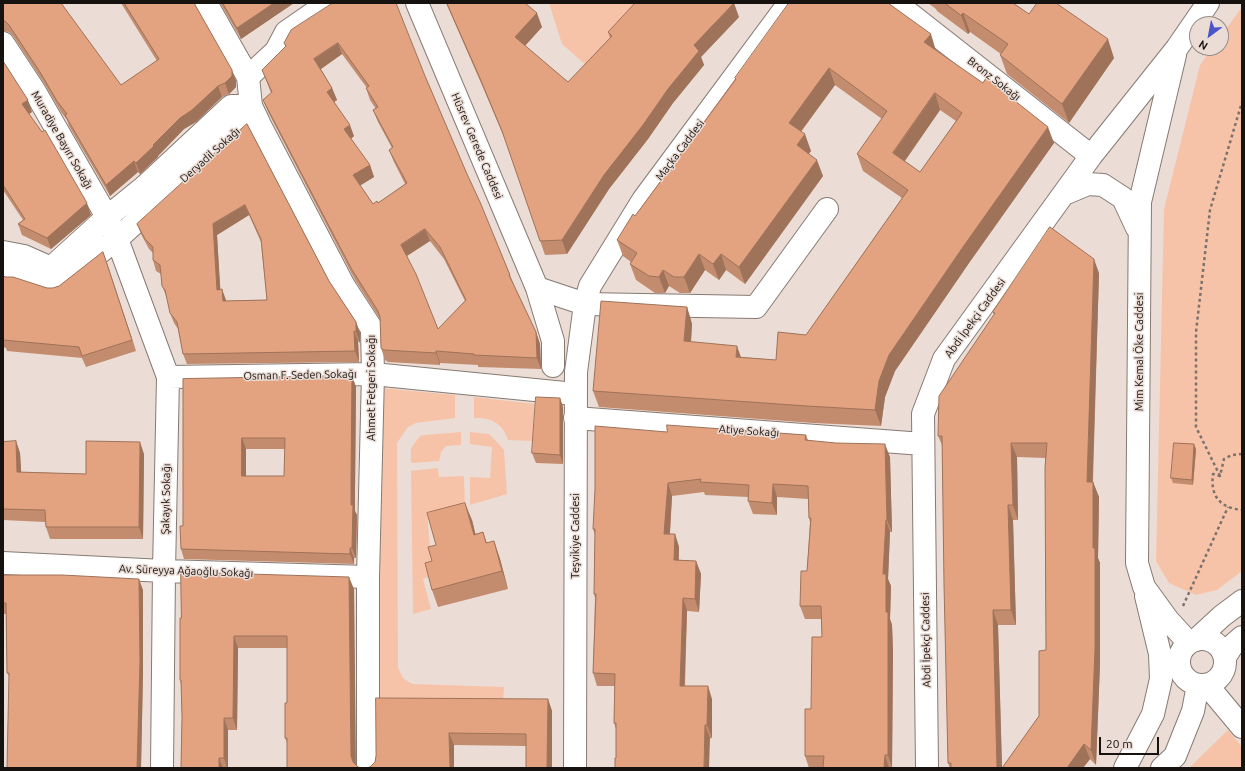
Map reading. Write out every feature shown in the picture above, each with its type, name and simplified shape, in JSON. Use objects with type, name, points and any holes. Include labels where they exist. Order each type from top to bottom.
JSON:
[{"type":"street","name":"Ahmet Fetgeri Sokağı","points":[[206,3],[248,77],[251,106],[344,286],[372,329],[373,374],[368,576],[368,768]]},
{"type":"street","points":[[248,77],[276,51],[286,32],[328,3]]},
{"type":"street","name":"Hüsrev Gerede Caddesi","points":[[417,3],[537,288],[553,341],[553,366]]},
{"type":"street","name":"Maçka Caddesi","points":[[584,304],[590,286],[643,200],[789,3]]},
{"type":"street","name":"Bronz Sokağı","points":[[896,3],[1091,156]]},
{"type":"street","name":"Abdi İpekçi Caddesi","points":[[927,768],[923,414],[944,359],[1091,156],[1177,48],[1208,3]]},
{"type":"street","name":"Muradiye Bayırı Sokağı","points":[[3,43],[34,90],[117,238]]},
{"type":"street","name":"Mim Kemal Öke Caddesi","points":[[1177,48],[1140,202],[1137,563],[1144,587],[1173,626],[1193,641]]},
{"type":"street","name":"Deryadil Sokağı","points":[[3,252],[15,267],[55,287],[117,238],[245,123],[251,106],[231,106],[144,187],[51,268],[15,267]]},
{"type":"street","points":[[1064,194],[1088,184],[1103,185],[1123,198],[1140,235]]},
{"type":"street","points":[[537,288],[584,304],[756,306],[827,209]]},
{"type":"street","name":"Şakayık Sokağı","points":[[117,238],[168,377],[162,768]]},
{"type":"street","name":"Teşvikiye Caddesi","points":[[575,768],[575,394],[584,304]]},
{"type":"street","name":"Osman F. Seden Sokağı","points":[[168,377],[373,374],[575,394]]},
{"type":"street","name":"Atiye Sokağı","points":[[575,418],[923,444]]},
{"type":"street","name":"Av. Süreyya Ağaoğlu Sokağı","points":[[3,563],[164,571],[368,576]]},
{"type":"street","points":[[1125,768],[1153,714],[1161,679],[1160,654],[1144,587]]},
{"type":"street","points":[[1193,641],[1204,639],[1214,642],[1219,646],[1225,658],[1223,672],[1219,678],[1213,682],[1203,685],[1191,682],[1185,678],[1179,663],[1180,655],[1184,648],[1242,601]]},
{"type":"street","points":[[1225,658],[1232,646],[1242,637]]},
{"type":"street","points":[[1203,685],[1242,727]]},
{"type":"street","points":[[1162,768],[1174,756],[1203,685]]},
{"type":"path","points":[[1220,476],[1196,427],[1196,332],[1210,210],[1242,102]]},
{"type":"path","points":[[1220,476],[1224,459],[1232,455],[1242,454]]},
{"type":"path","points":[[1220,476],[1213,474],[1212,482],[1214,492],[1218,499],[1228,507],[1242,510]]},
{"type":"path","points":[[1173,626],[1228,507]]},
{"type":"shaded area","points":[[549,3],[651,3],[586,65],[562,44]]},
{"type":"shaded area","points":[[1242,7],[1242,571],[1217,590],[1196,595],[1169,583],[1156,561],[1164,209],[1200,65],[1206,56],[1229,56],[1229,25]]},
{"type":"shaded area","points":[[381,388],[455,395],[455,418],[416,423],[408,427],[397,443],[398,667],[403,678],[413,684],[504,687],[503,701],[377,701]]},
{"type":"shaded area","points":[[474,397],[535,404],[533,441],[508,440],[503,429],[495,422],[474,418]]},
{"type":"shaded area","points":[[461,432],[461,445],[446,446],[441,452],[439,461],[411,463],[411,448],[420,436]]},
{"type":"shaded area","points":[[470,432],[489,434],[504,450],[507,494],[470,505],[470,477],[490,478],[492,447],[470,444]]},
{"type":"shaded area","points":[[438,468],[439,477],[464,476],[465,507],[427,512],[431,561],[426,563],[429,577],[423,579],[431,609],[413,614],[411,471]]},
{"type":"shaded area","points":[[1228,730],[1242,747],[1242,768],[1189,768]]},
{"type":"building","points":[[3,3],[61,3],[121,85],[159,59],[124,3],[194,3],[232,70],[232,76],[225,83],[218,86],[192,110],[180,118],[136,163],[134,161],[106,185],[65,115],[67,114],[57,101],[9,25],[3,21]]},
{"type":"building","points":[[223,3],[274,3],[237,28]]},
{"type":"building","points":[[333,3],[396,3],[425,76],[480,202],[509,275],[536,332],[537,358],[474,355],[436,351],[436,353],[384,350],[381,348],[380,317],[378,311],[351,268],[263,100],[272,92],[262,70],[286,46],[284,43],[291,30]],"holes":[[[338,43],[369,86],[366,88],[378,107],[373,110],[393,147],[389,150],[407,183],[378,203],[377,201],[373,204],[353,175],[370,165],[344,129],[350,125],[327,92],[332,88],[314,59]],[[425,229],[440,247],[466,300],[438,329],[416,274],[401,245]]]},
{"type":"building","points":[[447,3],[525,3],[537,13],[515,37],[568,82],[612,36],[608,32],[635,3],[734,3],[694,45],[699,51],[668,89],[643,125],[604,175],[562,240],[540,241],[502,131]]},
{"type":"building","points":[[789,3],[888,3],[931,34],[924,42],[983,83],[986,78],[1048,127],[889,355],[879,381],[875,410],[593,391],[601,301],[687,307],[684,341],[737,346],[736,357],[776,360],[778,332],[806,335],[908,190],[857,154],[887,111],[829,68],[789,123],[805,134],[797,145],[817,160],[739,267],[721,254],[713,264],[699,254],[684,277],[674,277],[663,270],[659,277],[649,276],[630,264],[637,253],[617,240],[633,214],[635,216],[736,79],[735,78]],"holes":[[[935,93],[962,113],[920,172],[893,153]]]},
{"type":"building","points":[[945,3],[1013,3],[1029,14],[1037,3],[1056,3],[1108,39],[1062,104],[1000,55],[1008,44],[963,13],[961,15]]},
{"type":"building","points":[[3,61],[28,100],[22,104],[42,132],[45,130],[87,203],[47,238],[18,224],[25,219],[3,185]]},
{"type":"building","points":[[247,124],[329,281],[356,322],[356,332],[354,331],[355,351],[183,354],[177,322],[170,313],[165,290],[162,286],[160,265],[153,260],[153,247],[145,239],[137,224]],"holes":[[[245,205],[261,239],[267,300],[223,301],[222,289],[217,290],[213,224]]]},
{"type":"building","points":[[1050,227],[1094,259],[1087,482],[1093,482],[1093,548],[1095,548],[1095,649],[1091,750],[1084,744],[1067,768],[1002,768],[1039,716],[1039,651],[1046,650],[1045,468],[1047,443],[1011,443],[1013,505],[1008,505],[1011,610],[993,610],[997,768],[951,768],[951,763],[948,763],[942,436],[938,436],[939,396],[995,313],[993,312]]},
{"type":"building","points":[[103,252],[132,340],[82,356],[79,347],[3,340],[3,275],[5,277],[13,277],[47,288],[53,288],[59,286]]},
{"type":"building","points":[[352,376],[351,505],[353,505],[352,548],[350,548],[350,554],[181,549],[180,526],[183,526],[183,379]],"holes":[[[242,438],[285,438],[284,476],[242,476]]]},
{"type":"building","points":[[536,397],[560,398],[560,455],[532,453]]},
{"type":"building","points":[[667,425],[806,435],[805,440],[836,443],[885,444],[887,520],[883,574],[886,574],[886,612],[888,612],[888,755],[885,755],[884,768],[823,768],[824,756],[805,756],[805,709],[811,709],[812,637],[822,637],[821,606],[800,606],[801,571],[807,571],[811,518],[809,518],[808,486],[773,484],[772,503],[748,501],[749,485],[700,482],[701,479],[668,483],[664,534],[675,534],[674,560],[696,561],[695,599],[683,598],[680,686],[708,686],[704,768],[615,768],[615,674],[593,673],[596,594],[594,594],[595,529],[593,529],[595,489],[595,426],[667,432]]},
{"type":"building","points":[[16,441],[17,472],[86,474],[86,441],[140,442],[139,527],[46,527],[45,510],[3,509],[3,442]]},
{"type":"building","points":[[1174,443],[1194,444],[1192,480],[1171,478]]},
{"type":"building","points":[[465,503],[474,535],[483,532],[486,543],[494,541],[502,571],[432,590],[425,563],[432,561],[428,547],[436,545],[427,513]]},
{"type":"building","points":[[181,572],[349,577],[351,756],[353,762],[358,767],[362,768],[287,768],[285,703],[287,703],[287,636],[234,636],[233,718],[224,718],[224,758],[219,758],[219,768],[181,768]]},
{"type":"building","points":[[3,575],[62,575],[139,579],[140,661],[137,768],[7,768],[9,673],[7,673],[6,603],[3,603]]},
{"type":"building","points":[[376,698],[548,699],[547,768],[526,768],[526,734],[449,733],[450,768],[365,768],[370,767],[375,762],[376,756]]}]
